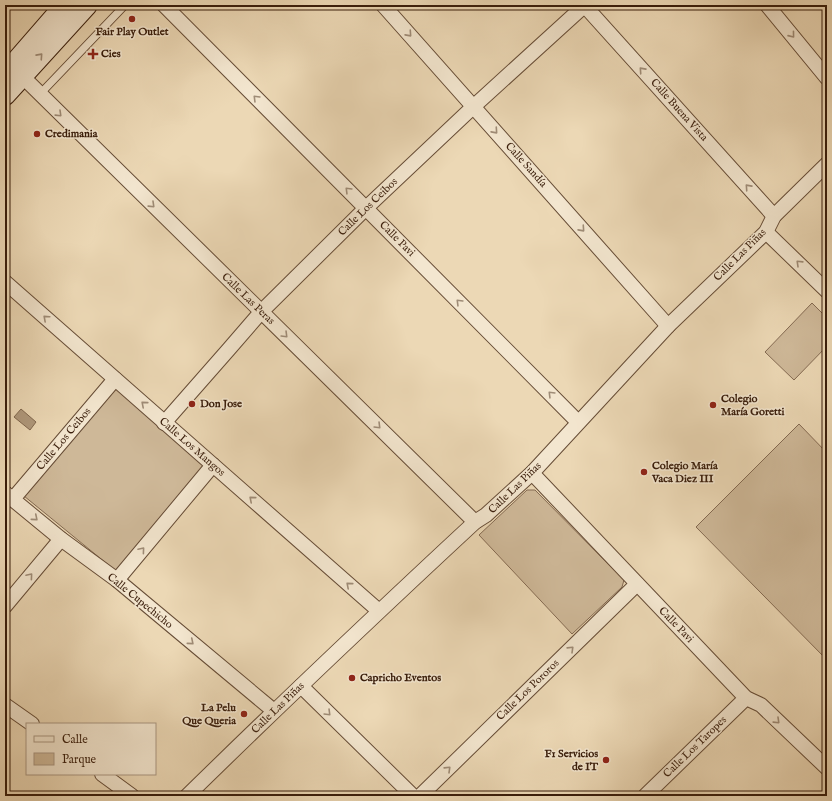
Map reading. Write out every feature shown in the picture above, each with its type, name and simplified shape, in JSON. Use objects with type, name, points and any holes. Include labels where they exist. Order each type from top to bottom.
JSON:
[{"type":"main road","points":[[5,95],[14,75],[65,5]]},
{"type":"main road","points":[[14,75],[86,5]]},
{"type":"street","name":"Calle Pavi","points":[[164,5],[578,422]]},
{"type":"street","name":"Calle Sandía","points":[[383,5],[668,326]]},
{"type":"street","name":"Calle Los Ceibos","points":[[164,422],[230,349],[261,312],[366,208],[584,5]]},
{"type":"street","name":"Calle Buena Vista","points":[[584,5],[774,216]]},
{"type":"street","points":[[767,5],[827,78]]},
{"type":"street","name":"Calle Las Peras","points":[[14,75],[40,94],[475,522]]},
{"type":"street","name":"Calle Las Piñas","points":[[187,796],[378,611],[475,522],[486,515],[532,473],[668,326],[766,232],[774,216],[827,164]]},
{"type":"street","points":[[766,232],[827,291]]},
{"type":"street","name":"Calle Los Mangos","points":[[5,282],[378,611]]},
{"type":"street","name":"Calle Los Ceibos","points":[[9,496],[115,379]]},
{"type":"street","points":[[117,580],[213,465]]},
{"type":"street","name":"Calle Pavi","points":[[532,473],[746,698],[761,705],[827,768]]},
{"type":"street","name":"Calle Cupechicho","points":[[9,496],[61,539],[117,580],[274,711]]},
{"type":"street","points":[[5,606],[61,539]]},
{"type":"street","name":"Calle Los Pororos","points":[[420,796],[637,584]]},
{"type":"street","points":[[301,686],[412,796]]},
{"type":"street","name":"Calle Los Taropes","points":[[645,796],[746,698]]},
{"type":"street","points":[[5,705],[31,723]]},
{"type":"street","points":[[103,775],[132,796]]},
{"type":"lane","points":[[40,94],[125,5]]},
{"type":"green space","points":[[812,303],[827,318],[827,346],[794,380],[765,352]]},
{"type":"green space","points":[[114,387],[207,462],[117,572],[24,496]]},
{"type":"green space","points":[[799,424],[827,453],[827,660],[696,527]]},
{"type":"green space","points":[[527,490],[535,490],[624,580],[622,587],[572,634],[479,535]]},
{"type":"shaded area","points":[[21,409],[36,422],[30,430],[14,417]]},
{"type":"place","name":"Fair Play Outlet","points":[[132,19]]},
{"type":"place","name":"Cies","points":[[93,54]]},
{"type":"place","name":"Credimania","points":[[37,134]]},
{"type":"place","name":"Don Jose","points":[[192,404]]},
{"type":"place","name":"Colegio María Goretti","points":[[713,405]]},
{"type":"place","name":"Colegio María Vaca Diez III","points":[[644,472]]},
{"type":"place","name":"Capricho Eventos","points":[[352,678]]},
{"type":"place","name":"La Pelu Que Queria","points":[[244,714]]},
{"type":"place","name":"F1 Servicios de IT","points":[[606,760]]}]
